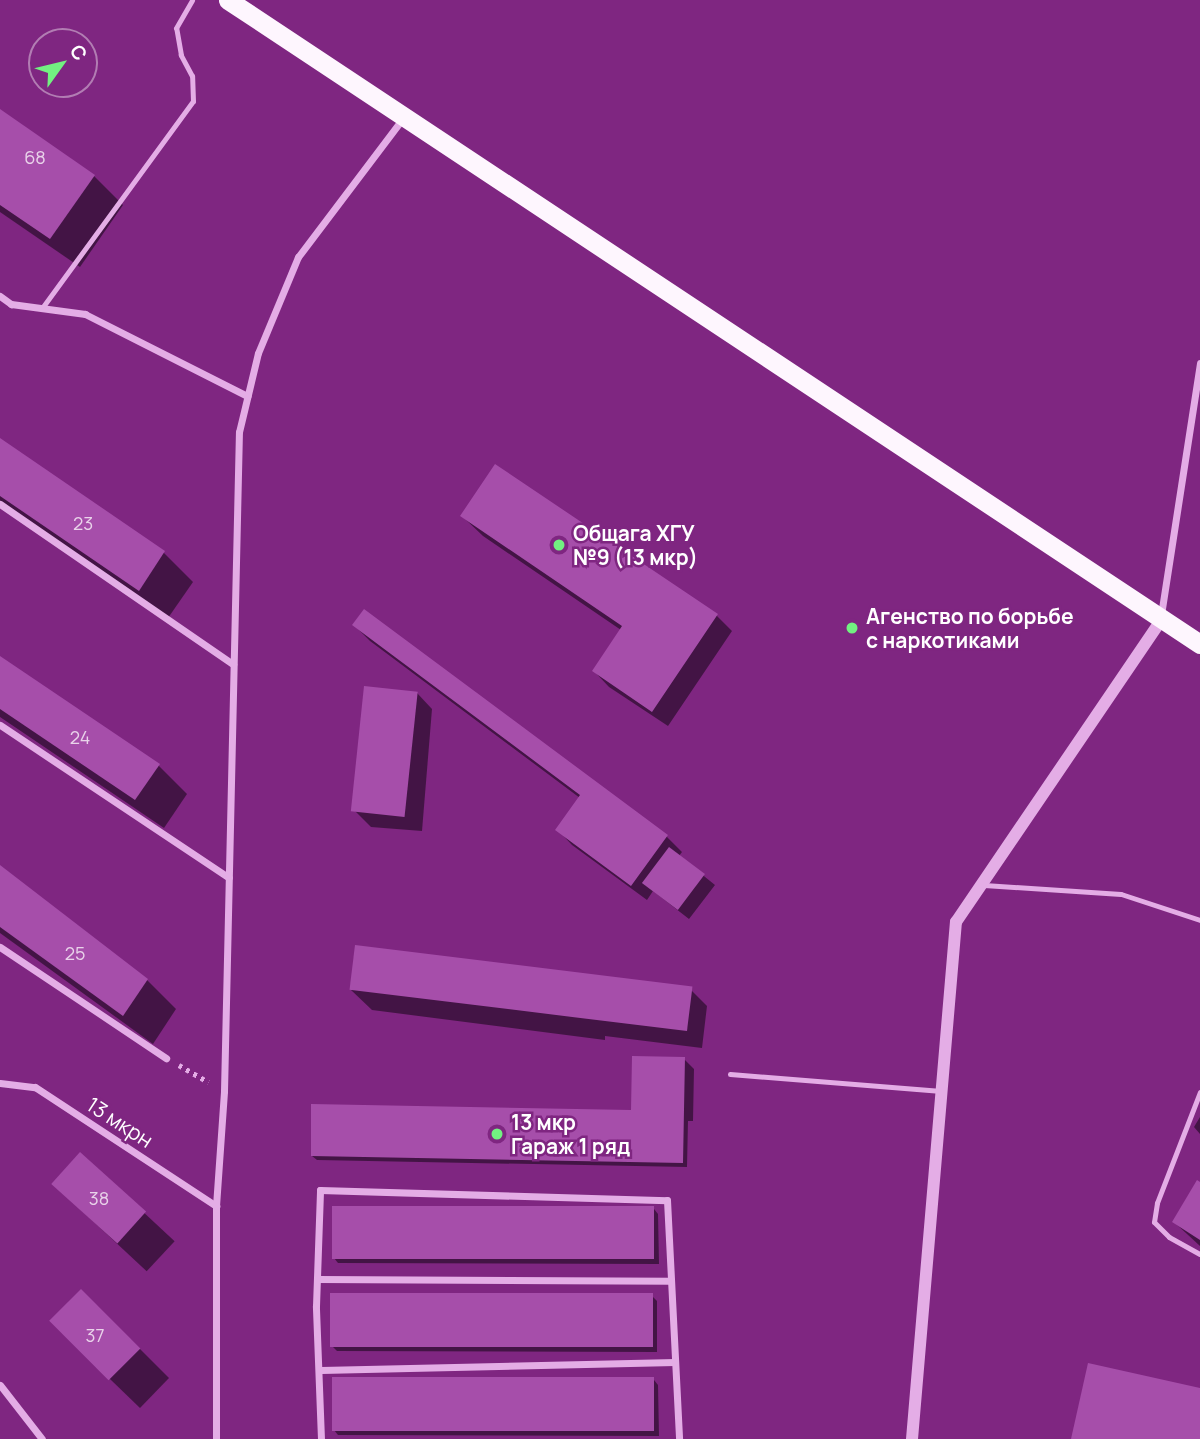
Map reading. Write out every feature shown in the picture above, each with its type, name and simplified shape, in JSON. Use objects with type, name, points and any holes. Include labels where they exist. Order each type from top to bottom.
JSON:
[{"type":"highway","points":[[228,0],[1200,644]]},
{"type":"street","points":[[216,1439],[216,1206],[224,1091],[239,432],[258,353],[298,257],[403,118]]},
{"type":"street","points":[[0,296],[11,304],[85,314],[247,396]]},
{"type":"street","points":[[912,1439],[956,922],[1161,620],[1200,363]]},
{"type":"street","points":[[0,504],[233,664]]},
{"type":"street","points":[[0,725],[229,878]]},
{"type":"street","points":[[0,947],[166,1058]]},
{"type":"street","name":"13 мкрн","points":[[0,1083],[35,1087],[216,1206]]},
{"type":"street","points":[[321,1439],[317,1279],[320,1190],[667,1200],[679,1439]]},
{"type":"street","points":[[317,1279],[671,1281]]},
{"type":"street","points":[[321,1370],[675,1362]]},
{"type":"street","points":[[0,1385],[43,1439]]},
{"type":"lane","points":[[42,308],[193,101],[192,76],[181,55],[176,28],[192,0]]},
{"type":"lane","points":[[981,885],[1121,894],[1200,920]]},
{"type":"lane","points":[[730,1074],[941,1091]]},
{"type":"lane","points":[[1200,1092],[1157,1203],[1154,1222],[1169,1237],[1200,1254]]},
{"type":"path","points":[[166,1058],[224,1091]]},
{"type":"building","points":[[0,109],[95,175],[50,239],[0,205]]},
{"type":"building","points":[[0,438],[165,551],[139,591],[0,496]]},
{"type":"building","points":[[495,464],[718,614],[652,712],[592,671],[622,626],[460,516]]},
{"type":"building","points":[[364,609],[668,835],[631,886],[555,830],[580,795],[352,625]]},
{"type":"building","points":[[0,656],[160,764],[135,800],[0,709]]},
{"type":"building","points":[[364,686],[418,692],[405,817],[351,811]]},
{"type":"building","points":[[669,847],[705,874],[678,910],[642,883]]},
{"type":"building","points":[[0,865],[148,979],[123,1016],[0,927]]},
{"type":"building","points":[[355,945],[692,986],[687,1031],[350,990]]},
{"type":"building","name":"13 мкр Гараж 1 ряд","points":[[632,1056],[685,1057],[683,1163],[311,1156],[311,1104],[631,1110]]},
{"type":"building","points":[[80,1152],[146,1212],[117,1244],[51,1184]]},
{"type":"building","points":[[1197,1180],[1200,1182],[1200,1240],[1172,1222]]},
{"type":"building","points":[[332,1206],[654,1206],[654,1259],[332,1259]]},
{"type":"building","points":[[81,1289],[140,1348],[109,1380],[49,1321]]},
{"type":"building","points":[[330,1293],[653,1293],[653,1347],[330,1347]]},
{"type":"building","points":[[1088,1363],[1200,1388],[1200,1439],[1071,1439]]},
{"type":"building","points":[[332,1377],[654,1377],[654,1431],[332,1431]]},
{"type":"place","name":"Общага ХГУ №9 (13 мкр)","points":[[559,545]]},
{"type":"place","name":"Агенство по борьбе с наркотиками","points":[[852,628]]},
{"type":"place","name":"13 мкр Гараж 1 ряд","points":[[497,1134]]}]
